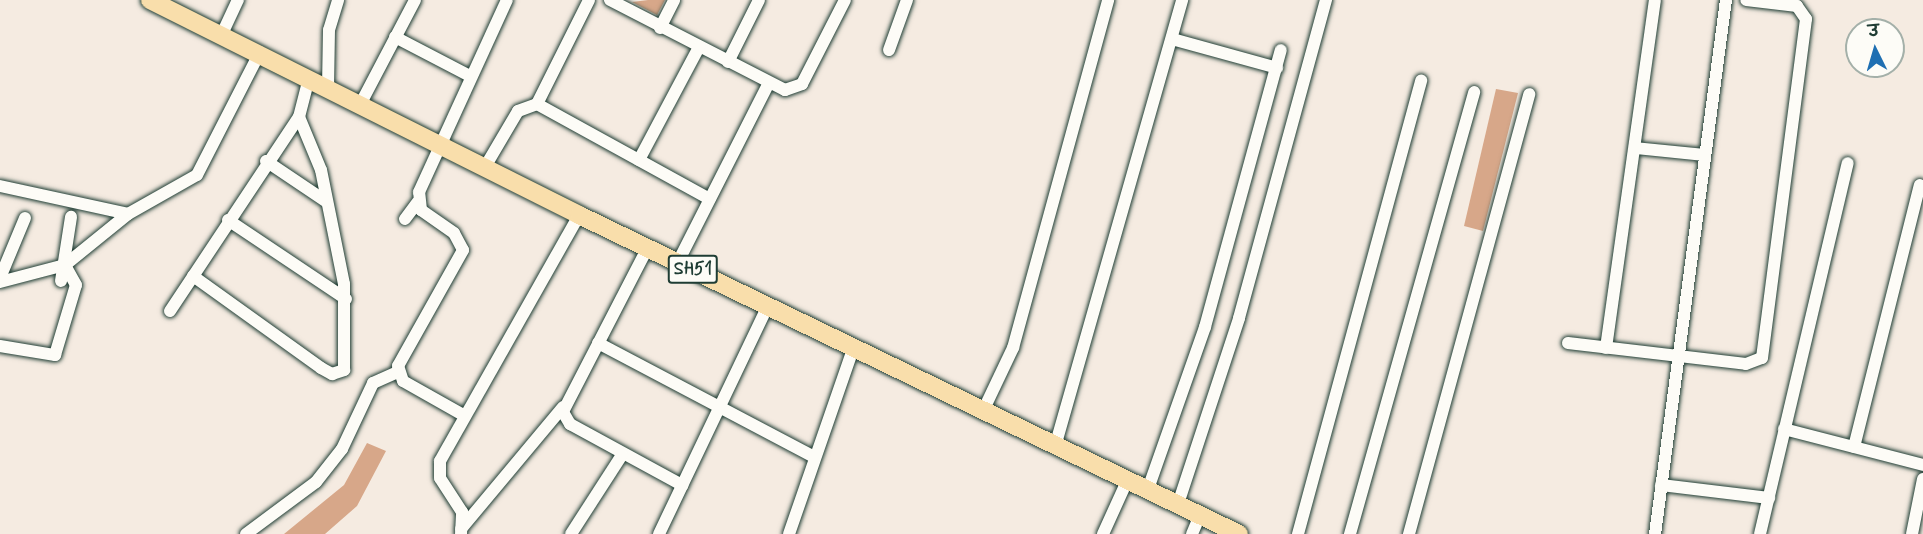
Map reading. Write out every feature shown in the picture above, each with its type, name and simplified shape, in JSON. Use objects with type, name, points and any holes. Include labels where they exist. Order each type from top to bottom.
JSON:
[{"type":"main road","name":"SH51","points":[[150,0],[260,52],[579,215],[1056,443],[1239,534]]},
{"type":"street","points":[[222,34],[238,0]]},
{"type":"street","points":[[328,87],[329,30],[338,0]]},
{"type":"street","points":[[361,103],[415,0]]},
{"type":"street","points":[[405,219],[418,202],[438,142],[507,0]]},
{"type":"street","points":[[485,167],[519,111],[537,104],[589,0]]},
{"type":"street","points":[[610,0],[660,28],[785,90],[802,84],[845,0]]},
{"type":"street","points":[[660,28],[674,0]]},
{"type":"street","points":[[728,62],[759,0]]},
{"type":"street","points":[[889,50],[907,0]]},
{"type":"street","points":[[984,409],[1013,348],[1107,0]]},
{"type":"street","points":[[1056,443],[1182,0]]},
{"type":"street","points":[[1178,504],[1239,318],[1326,0]]},
{"type":"street","points":[[1606,348],[1655,0]]},
{"type":"street","points":[[1655,534],[1726,0]]},
{"type":"street","points":[[1568,343],[1756,363],[1765,349],[1806,19],[1797,6],[1746,0]]},
{"type":"street","points":[[395,37],[470,76]]},
{"type":"street","points":[[1172,39],[1276,68]]},
{"type":"street","points":[[639,160],[699,47]]},
{"type":"street","points":[[1148,489],[1205,327],[1281,50]]},
{"type":"street","points":[[0,280],[65,265],[128,214],[197,175],[260,52]]},
{"type":"street","points":[[1249,61],[1272,84]]},
{"type":"street","points":[[170,310],[266,161],[299,117],[309,78]]},
{"type":"street","points":[[1298,534],[1421,80]]},
{"type":"street","points":[[678,262],[769,83]]},
{"type":"street","points":[[1350,534],[1474,92]]},
{"type":"street","points":[[1409,534],[1529,94]]},
{"type":"street","points":[[537,104],[710,199]]},
{"type":"street","points":[[193,276],[332,374],[344,370],[348,360],[346,299],[321,170],[299,117]]},
{"type":"street","points":[[1635,148],[1704,155]]},
{"type":"street","points":[[266,161],[327,202]]},
{"type":"street","points":[[1760,534],[1848,163]]},
{"type":"street","points":[[1854,447],[1920,185]]},
{"type":"street","points":[[0,186],[128,214]]},
{"type":"street","points":[[246,534],[316,482],[342,449],[376,379],[398,372],[463,250],[462,240],[428,217],[418,202]]},
{"type":"street","points":[[461,532],[460,505],[438,467],[579,215]]},
{"type":"street","points":[[61,281],[71,217]]},
{"type":"street","points":[[0,280],[25,218]]},
{"type":"street","points":[[228,220],[346,299]]},
{"type":"street","points":[[461,532],[563,407],[648,247]]},
{"type":"street","points":[[0,346],[55,355],[76,285],[65,265]]},
{"type":"street","points":[[659,534],[768,305]]},
{"type":"street","points":[[598,343],[718,410],[812,456]]},
{"type":"street","points":[[789,534],[812,456],[854,346]]},
{"type":"street","points":[[398,372],[403,381],[465,416]]},
{"type":"street","points":[[563,407],[570,424],[622,455],[682,485]]},
{"type":"street","points":[[1784,429],[1923,465]]},
{"type":"street","points":[[571,534],[622,455]]},
{"type":"street","points":[[1103,534],[1128,478]]},
{"type":"street","points":[[1912,534],[1923,479]]},
{"type":"street","points":[[1661,485],[1769,498]]},
{"type":"street","points":[[1192,534],[1200,515]]},
{"type":"building","points":[[665,0],[657,15],[632,2]]},
{"type":"building","points":[[1496,89],[1518,93],[1483,231],[1464,226]]},
{"type":"building","points":[[367,443],[386,451],[357,506],[325,534],[284,534],[344,485]]}]
